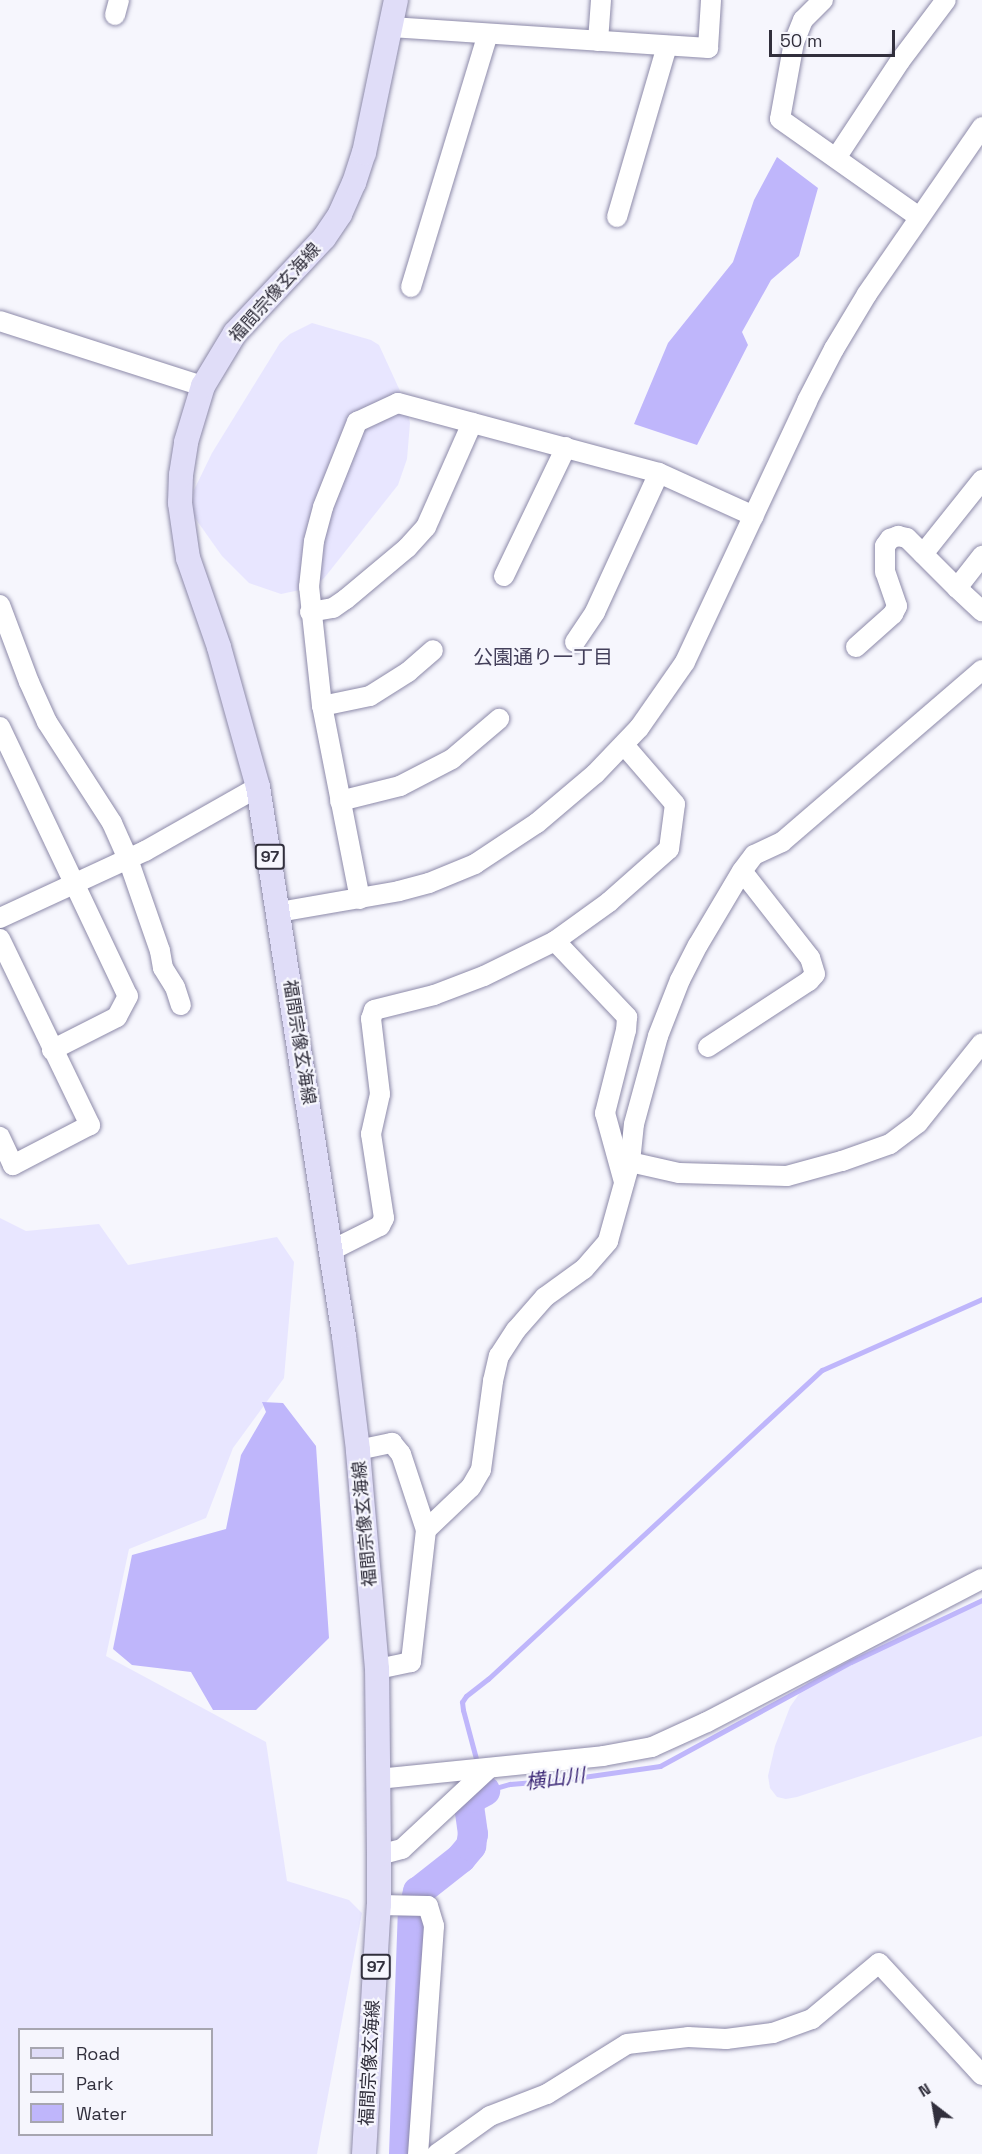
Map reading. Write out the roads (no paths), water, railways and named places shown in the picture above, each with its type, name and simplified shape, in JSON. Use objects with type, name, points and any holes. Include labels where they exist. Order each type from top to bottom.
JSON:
[{"type":"main road","name":"福間宗像玄海線","points":[[364,2154],[379,1905],[379,1855],[377,1669],[358,1450],[279,912],[258,787],[219,647],[195,585],[183,530],[181,475],[193,383],[235,333],[307,259],[340,214],[364,153],[396,0]]},
{"type":"street","points":[[598,41],[601,0]]},
{"type":"street","points":[[391,27],[708,48],[711,0]]},
{"type":"street","points":[[823,0],[803,21],[794,42],[780,119],[919,217]]},
{"type":"street","points":[[836,158],[900,61],[946,0]]},
{"type":"street","points":[[411,287],[488,34]]},
{"type":"street","points":[[616,216],[667,46]]},
{"type":"street","points":[[279,912],[360,899],[429,883],[475,864],[537,823],[624,745],[656,707],[685,662],[834,349],[867,294],[982,127]]},
{"type":"street","points":[[0,321],[193,383]]},
{"type":"street","points":[[360,899],[322,706],[309,587],[314,541],[323,507],[357,422],[398,403],[660,473],[754,516]]},
{"type":"street","points":[[310,612],[333,608],[340,603],[407,548],[426,527],[472,423]]},
{"type":"street","points":[[504,576],[566,447]]},
{"type":"street","points":[[575,642],[595,612],[660,473]]},
{"type":"street","points":[[923,554],[982,480]]},
{"type":"street","points":[[856,647],[893,614],[897,606],[885,572],[885,546],[890,539],[898,536],[907,538],[982,611]]},
{"type":"street","points":[[957,588],[982,556]]},
{"type":"street","points":[[0,605],[47,722],[112,823],[128,859],[160,951],[163,968],[176,987],[181,1005]]},
{"type":"street","points":[[322,706],[370,696],[408,672],[433,650]]},
{"type":"street","points":[[426,1530],[471,1487],[481,1470],[499,1356],[516,1330],[545,1297],[584,1269],[608,1241],[630,1162],[634,1124],[658,1036],[680,980],[742,871],[754,855],[782,842],[982,670]]},
{"type":"street","points":[[340,801],[400,786],[452,759],[499,719]]},
{"type":"street","points":[[0,727],[128,996],[117,1017],[52,1050]]},
{"type":"street","points":[[330,1251],[381,1226],[384,1218],[371,1134],[380,1094],[371,1019],[374,1010],[434,995],[484,976],[555,941],[609,902],[669,849],[675,804],[624,745]]},
{"type":"street","points":[[0,918],[73,882],[128,859],[258,787]]},
{"type":"street","points":[[708,1047],[809,981],[815,974],[810,958],[742,871]]},
{"type":"street","points":[[0,939],[90,1125],[13,1165],[0,1137]]},
{"type":"street","points":[[555,941],[627,1017],[626,1030],[604,1113],[624,1182]]},
{"type":"street","points":[[630,1162],[679,1173],[787,1176],[842,1161],[890,1144],[918,1123],[957,1071],[982,1043]]},
{"type":"street","points":[[358,1450],[392,1443],[401,1454],[426,1530],[411,1662],[377,1669]]},
{"type":"street","points":[[378,1779],[603,1756],[652,1747],[708,1722],[982,1580]]},
{"type":"street","points":[[379,1855],[402,1849],[488,1769]]},
{"type":"street","points":[[379,1905],[428,1906],[434,1926],[418,2154]]},
{"type":"street","points":[[437,2154],[490,2116],[547,2094],[627,2044],[688,2037],[726,2038],[773,2033],[812,2019],[879,1963],[982,2075]]},
{"type":"water","points":[[777,157],[818,188],[799,256],[771,280],[742,332],[748,345],[697,445],[634,424],[668,343],[733,262],[754,200]]},
{"type":"water","points":[[262,1402],[283,1403],[316,1446],[329,1638],[256,1710],[213,1710],[191,1672],[132,1665],[113,1649],[132,1555],[226,1529],[241,1455],[266,1412]]},
{"type":"waterway","points":[[478,1766],[463,1710],[462,1702],[466,1696],[488,1679],[822,1370],[982,1299]]},
{"type":"waterway","name":"横山川","points":[[482,1781],[485,1791],[510,1784],[569,1779],[660,1766],[851,1662],[982,1600]]},
{"type":"waterway","name":"横山川","points":[[404,2154],[413,1913],[418,1892],[461,1858],[471,1846],[473,1834],[469,1807],[472,1798],[485,1791]]},
{"type":"district","name":"公園通り一丁目","points":[[543,657]]}]
